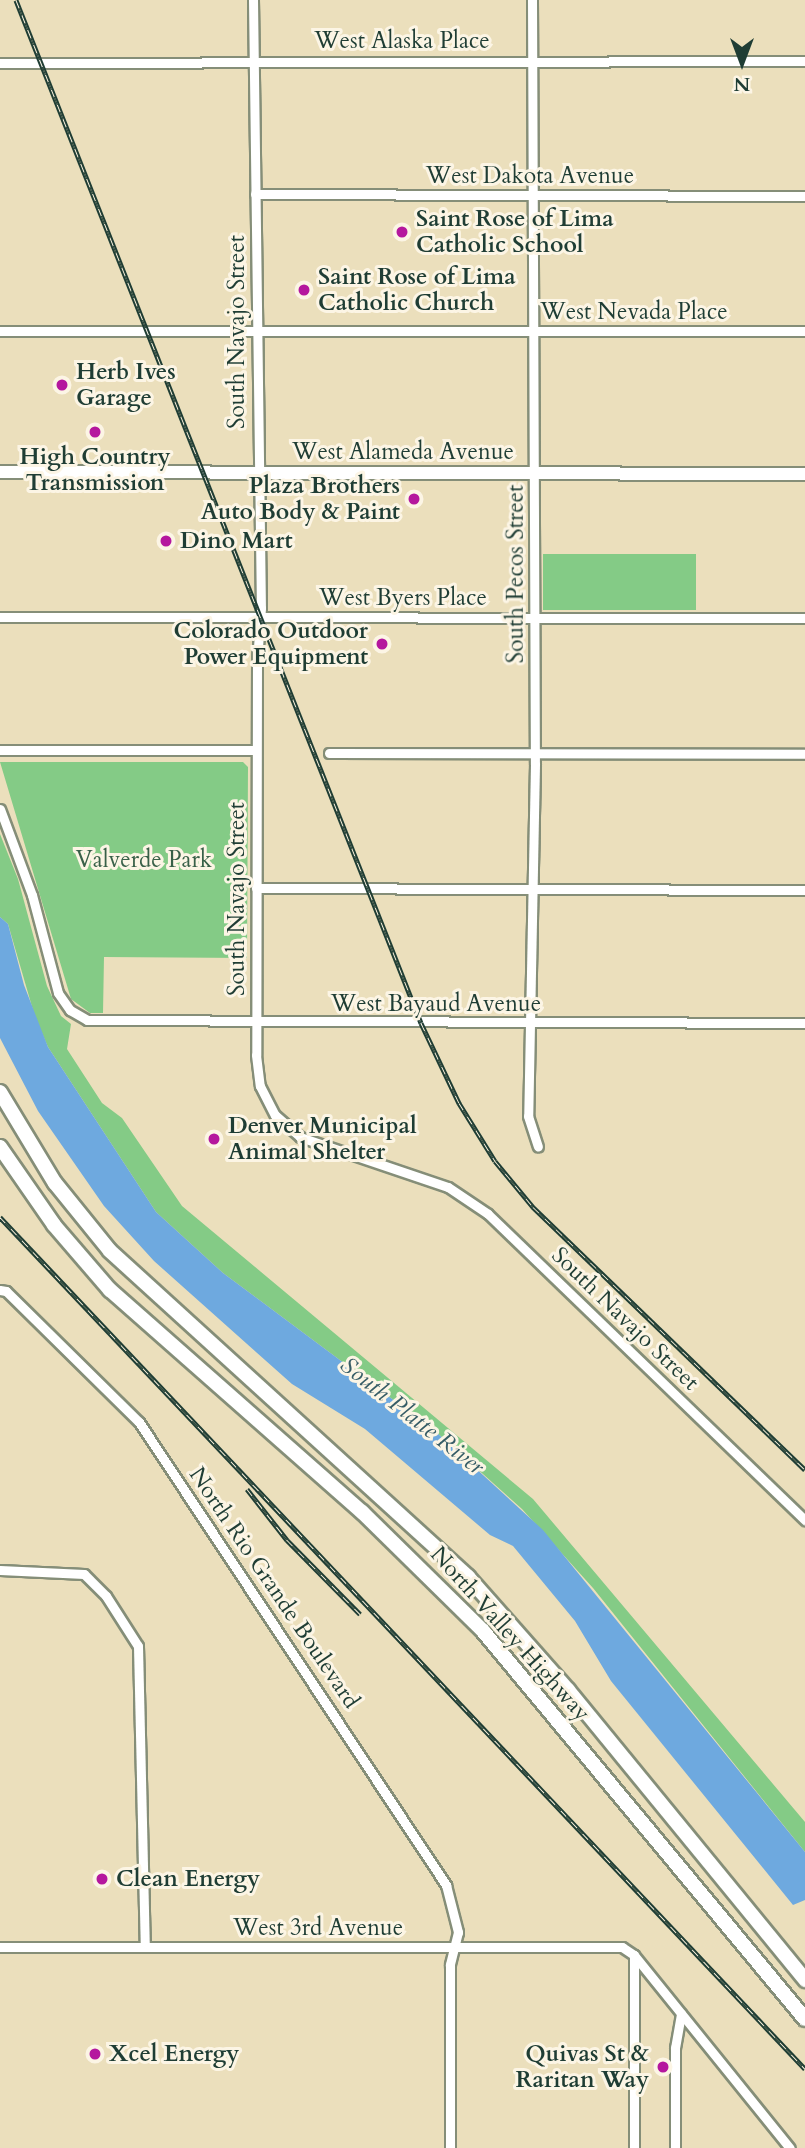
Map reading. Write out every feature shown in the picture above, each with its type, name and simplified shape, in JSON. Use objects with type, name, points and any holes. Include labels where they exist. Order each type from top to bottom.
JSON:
[{"type":"highway","name":"North Valley Highway","points":[[0,1092],[60,1190],[142,1284],[468,1577],[756,1917],[805,1980]]},
{"type":"highway","name":"North Valley Highway","points":[[0,1147],[54,1226],[110,1290],[369,1519],[474,1622],[805,2019]]},
{"type":"highway","points":[[756,1917],[805,1969]]},
{"type":"main road","name":"West Alameda Avenue","points":[[0,472],[805,474]]},
{"type":"street","name":"South Navajo Street","points":[[254,0],[257,472],[261,617],[256,750],[256,1023],[260,1086],[287,1128],[317,1144],[448,1187],[488,1214],[805,1520]]},
{"type":"street","name":"South Pecos Street","points":[[532,0],[536,618],[534,889],[528,1116],[538,1146]]},
{"type":"street","name":"West Alaska Place","points":[[0,63],[805,61]]},
{"type":"street","name":"West Dakota Avenue","points":[[255,194],[805,195]]},
{"type":"street","name":"West Nevada Place","points":[[0,331],[805,331]]},
{"type":"street","name":"West Byers Place","points":[[0,617],[805,618]]},
{"type":"street","points":[[0,750],[256,750]]},
{"type":"street","points":[[329,753],[805,754]]},
{"type":"street","name":"West Bayaud Avenue","points":[[0,809],[32,895],[58,993],[70,1010],[99,1022],[805,1024]]},
{"type":"street","points":[[256,888],[805,890]]},
{"type":"street","name":"North Rio Grande Boulevard","points":[[0,1290],[6,1291],[139,1422],[441,1876],[456,1915],[450,1965],[450,2148]]},
{"type":"street","points":[[0,1570],[84,1574],[106,1596],[138,1646],[145,1947]]},
{"type":"street","name":"West 3rd Avenue","points":[[0,1947],[617,1946],[634,1955]]},
{"type":"street","points":[[634,1955],[790,2148]]},
{"type":"street","points":[[634,1955],[634,2148]]},
{"type":"street","points":[[675,2148],[676,2048],[681,2014]]},
{"type":"green space","points":[[543,554],[696,554],[696,610],[543,610]]},
{"type":"green space","name":"Valverde Park","points":[[0,762],[243,762],[248,767],[247,958],[104,957],[103,1013],[90,1013],[71,999]]},
{"type":"green space","points":[[0,834],[18,879],[47,986],[61,1016],[71,1024],[67,1049],[102,1103],[122,1118],[182,1206],[533,1499],[805,1822],[805,1852],[593,1588],[522,1509],[435,1431],[223,1273],[156,1212],[48,1047],[35,1017],[8,924],[0,917]]},
{"type":"water","name":"South Platte River","points":[[0,917],[8,924],[24,985],[48,1047],[156,1212],[223,1273],[435,1431],[543,1530],[805,1852],[805,1900],[793,1905],[611,1681],[575,1621],[513,1546],[490,1535],[365,1429],[292,1384],[154,1261],[104,1206],[38,1111],[0,1038]]},
{"type":"railway","points":[[16,0],[421,1023],[459,1103],[495,1161],[533,1207],[805,1470]]},
{"type":"railway","points":[[0,1217],[805,2069]]},
{"type":"railway","points":[[247,1489],[287,1540],[360,1614]]},
{"type":"place","name":"Saint Rose of Lima Catholic School","points":[[402,232]]},
{"type":"place","name":"Saint Rose of Lima Catholic Church","points":[[304,290]]},
{"type":"place","name":"Herb Ives Garage","points":[[62,385]]},
{"type":"place","name":"High Country Transmission","points":[[95,432]]},
{"type":"place","name":"Plaza Brothers Auto Body & Paint","points":[[414,499]]},
{"type":"place","name":"Dino Mart","points":[[166,541]]},
{"type":"place","name":"Colorado Outdoor Power Equipment","points":[[382,644]]},
{"type":"place","name":"Denver Municipal Animal Shelter","points":[[214,1139]]},
{"type":"place","name":"Clean Energy","points":[[102,1879]]},
{"type":"place","name":"Xcel Energy","points":[[95,2054]]},
{"type":"place","name":"Quivas St & Raritan Way","points":[[663,2067]]}]
